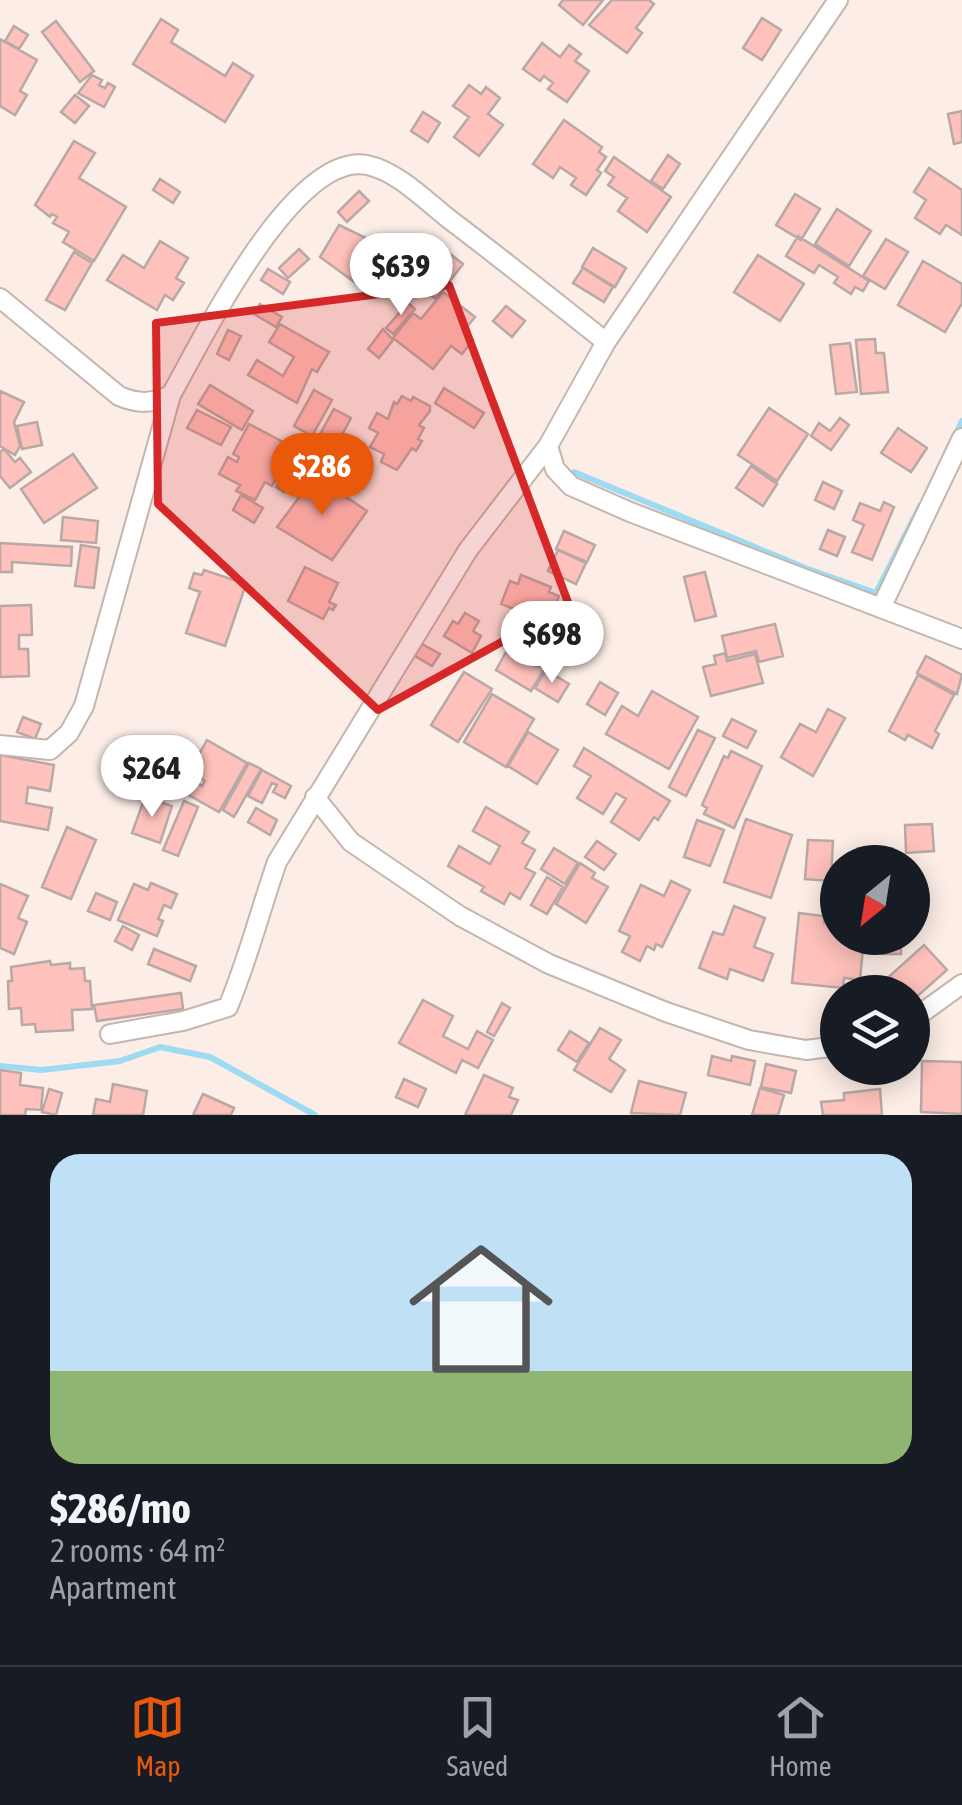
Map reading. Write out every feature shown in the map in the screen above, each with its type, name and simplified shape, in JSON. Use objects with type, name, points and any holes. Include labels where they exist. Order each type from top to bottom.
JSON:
[{"type":"street","points":[[110,1034],[183,1022],[228,1006],[248,960],[277,862],[315,797],[468,550],[548,446],[606,342],[838,0]]},
{"type":"street","points":[[0,745],[50,750],[69,732],[84,706],[171,395],[232,284],[264,236],[323,179],[342,167],[365,164],[385,172],[606,342]]},
{"type":"street","points":[[0,298],[119,396],[145,403],[171,395]]},
{"type":"street","points":[[881,608],[962,438]]},
{"type":"street","points":[[548,446],[554,469],[571,486],[962,639]]},
{"type":"street","points":[[315,797],[351,842],[460,916],[550,964],[666,1012],[750,1040],[806,1050],[820,1048]]},
{"type":"street","points":[[930,1007],[962,984]]},
{"type":"highlighted area","points":[[449,285],[569,605],[378,710],[158,504],[156,323]]},
{"type":"building","points":[[563,0],[603,0],[583,25],[559,5]]},
{"type":"building","points":[[612,0],[649,0],[654,4],[636,28],[642,33],[627,53],[589,25]]},
{"type":"building","points":[[762,18],[781,30],[762,60],[743,48]]},
{"type":"building","points":[[161,19],[178,30],[171,42],[225,76],[233,63],[253,76],[225,122],[133,64]]},
{"type":"building","points":[[56,21],[94,71],[80,82],[42,32]]},
{"type":"building","points":[[14,26],[28,35],[19,49],[5,41]]},
{"type":"building","points":[[0,39],[37,60],[20,91],[27,95],[15,115],[0,106]]},
{"type":"building","points":[[542,43],[560,57],[569,45],[581,54],[575,61],[589,71],[567,102],[548,89],[553,83],[544,76],[540,81],[523,69]]},
{"type":"building","points":[[92,75],[102,80],[99,85],[105,88],[108,83],[115,87],[104,107],[78,93]]},
{"type":"building","points":[[469,85],[481,94],[486,87],[500,98],[488,114],[503,125],[479,156],[454,137],[469,117],[453,106]]},
{"type":"building","points":[[75,95],[89,106],[75,123],[61,112]]},
{"type":"building","points":[[962,111],[962,142],[954,144],[948,114]]},
{"type":"building","points":[[423,112],[440,123],[428,142],[411,131]]},
{"type":"building","points":[[564,120],[602,147],[599,152],[606,157],[597,170],[601,173],[586,195],[571,185],[576,178],[560,167],[553,178],[533,164]]},
{"type":"building","points":[[74,141],[95,153],[79,178],[126,207],[94,261],[63,242],[69,232],[53,223],[57,217],[50,217],[35,205]]},
{"type":"building","points":[[668,155],[680,164],[663,189],[651,181]]},
{"type":"building","points":[[614,157],[671,197],[647,232],[618,211],[627,198],[608,185],[614,177],[605,171]]},
{"type":"building","points":[[929,168],[962,190],[962,235],[946,225],[940,234],[915,218],[926,200],[914,192]]},
{"type":"building","points":[[160,179],[180,192],[173,203],[153,190]]},
{"type":"building","points":[[359,191],[369,201],[347,222],[338,212]]},
{"type":"building","points":[[795,194],[820,209],[801,240],[776,225]]},
{"type":"building","points":[[837,209],[871,231],[849,266],[815,244]]},
{"type":"building","points":[[339,225],[366,238],[394,260],[368,292],[320,257]]},
{"type":"building","points":[[798,236],[869,281],[863,291],[855,287],[851,294],[834,283],[838,277],[819,265],[814,273],[786,256]]},
{"type":"building","points":[[886,239],[908,252],[885,289],[863,276]]},
{"type":"building","points":[[160,241],[188,258],[176,278],[184,283],[173,300],[165,295],[157,310],[107,280],[123,255],[144,268]]},
{"type":"building","points":[[593,248],[626,268],[615,287],[582,267]]},
{"type":"building","points":[[299,249],[309,259],[288,278],[279,268]]},
{"type":"building","points":[[74,252],[92,263],[65,310],[46,300]]},
{"type":"building","points":[[449,253],[463,264],[436,299],[421,288]]},
{"type":"building","points":[[758,255],[804,284],[780,321],[734,292]]},
{"type":"building","points":[[923,261],[962,284],[962,303],[945,332],[898,305]]},
{"type":"building","points":[[583,268],[613,287],[604,302],[573,283]]},
{"type":"building","points":[[268,269],[290,282],[283,294],[261,280]]},
{"type":"building","points":[[443,292],[475,317],[466,328],[466,335],[473,340],[462,354],[451,346],[433,369],[393,338],[413,313],[421,319]]},
{"type":"building","points":[[408,303],[415,309],[393,334],[386,328]]},
{"type":"building","points":[[260,304],[282,317],[276,327],[254,314]]},
{"type":"building","points":[[506,306],[525,321],[512,337],[493,321]]},
{"type":"building","points":[[280,324],[329,352],[317,372],[312,369],[297,403],[248,375],[257,360],[283,376],[294,357],[269,342]]},
{"type":"building","points":[[383,329],[393,340],[379,358],[368,349]]},
{"type":"building","points":[[228,330],[241,336],[229,360],[217,354]]},
{"type":"building","points":[[875,339],[876,353],[884,353],[888,392],[861,394],[856,340]]},
{"type":"building","points":[[850,343],[857,392],[836,394],[830,345]]},
{"type":"building","points":[[210,385],[253,411],[242,430],[198,404]]},
{"type":"building","points":[[444,388],[484,413],[474,428],[435,403]]},
{"type":"building","points":[[314,390],[332,400],[312,436],[294,426]]},
{"type":"building","points":[[0,391],[24,402],[14,422],[20,446],[15,455],[0,446]]},
{"type":"building","points":[[402,396],[430,406],[430,411],[419,425],[424,428],[418,439],[422,441],[416,451],[412,448],[397,470],[381,462],[384,454],[370,447],[378,433],[369,428],[377,413],[388,419],[394,402],[397,404]]},
{"type":"building","points":[[769,408],[808,434],[777,481],[738,455]]},
{"type":"building","points":[[334,409],[351,418],[342,435],[351,440],[340,460],[314,445]]},
{"type":"building","points":[[197,410],[231,427],[221,445],[187,428]]},
{"type":"building","points":[[840,418],[849,425],[831,450],[811,436],[819,423],[830,431]]},
{"type":"building","points":[[37,422],[42,445],[22,449],[17,426]]},
{"type":"building","points":[[249,424],[285,443],[279,455],[286,459],[272,486],[265,482],[255,500],[236,491],[240,485],[219,474],[228,457],[237,462],[239,457],[233,454]]},
{"type":"building","points":[[898,428],[927,448],[911,472],[881,453]]},
{"type":"building","points":[[4,449],[15,462],[20,458],[31,472],[10,488],[0,476],[0,452]]},
{"type":"building","points":[[73,454],[97,488],[44,523],[21,489]]},
{"type":"building","points":[[289,465],[297,470],[284,492],[276,487]]},
{"type":"building","points":[[751,466],[777,484],[763,506],[736,488]]},
{"type":"building","points":[[315,476],[367,511],[332,560],[277,527]]},
{"type":"building","points":[[823,482],[842,491],[834,509],[815,500]]},
{"type":"building","points":[[241,495],[263,508],[254,523],[233,510]]},
{"type":"building","points":[[884,502],[894,507],[872,560],[852,552],[864,525],[853,520],[860,503],[880,511]]},
{"type":"building","points":[[63,517],[98,521],[96,543],[61,540]]},
{"type":"building","points":[[828,530],[845,537],[837,556],[820,549]]},
{"type":"building","points":[[564,531],[595,545],[587,562],[556,549]]},
{"type":"building","points":[[0,543],[72,547],[71,566],[12,562],[12,572],[0,572]]},
{"type":"building","points":[[81,545],[99,548],[94,588],[75,586]]},
{"type":"building","points":[[558,550],[586,563],[576,584],[548,571]]},
{"type":"building","points":[[305,567],[338,583],[329,602],[336,605],[333,610],[329,608],[323,619],[288,601]]},
{"type":"building","points":[[204,570],[246,584],[225,646],[186,633],[200,592],[189,588],[194,573],[202,575]]},
{"type":"building","points":[[705,572],[716,616],[695,621],[684,577]]},
{"type":"building","points":[[521,575],[551,587],[549,592],[559,596],[551,617],[542,613],[540,619],[501,604],[510,581],[518,584]]},
{"type":"building","points":[[31,605],[32,635],[19,635],[19,649],[28,649],[29,676],[0,677],[0,606]]},
{"type":"building","points":[[465,613],[479,621],[473,631],[481,636],[472,653],[444,636],[453,621],[458,624]]},
{"type":"building","points":[[775,624],[783,656],[759,662],[756,651],[727,658],[722,636]]},
{"type":"building","points":[[422,644],[440,654],[432,666],[415,656]]},
{"type":"building","points":[[506,652],[518,661],[523,653],[529,657],[526,663],[545,668],[531,691],[496,670]]},
{"type":"building","points":[[725,653],[727,661],[755,654],[763,683],[711,696],[703,667],[716,664],[714,656]]},
{"type":"building","points":[[926,656],[962,675],[957,694],[917,673]]},
{"type":"building","points":[[546,670],[569,684],[558,702],[535,688]]},
{"type":"building","points":[[464,672],[492,689],[458,742],[431,725]]},
{"type":"building","points":[[918,675],[954,695],[935,731],[939,734],[932,748],[908,735],[905,740],[889,731]]},
{"type":"building","points":[[600,682],[618,693],[605,715],[587,704]]},
{"type":"building","points":[[652,691],[698,717],[669,769],[606,734],[622,706],[638,716]]},
{"type":"building","points":[[492,694],[534,719],[506,767],[464,742]]},
{"type":"building","points":[[828,709],[845,718],[813,776],[781,757],[800,724],[816,732]]},
{"type":"building","points":[[23,717],[41,724],[35,739],[17,732]]},
{"type":"building","points":[[732,719],[756,731],[747,748],[723,736]]},
{"type":"building","points":[[698,730],[715,738],[686,796],[669,787]]},
{"type":"building","points":[[528,732],[558,750],[537,784],[508,766]]},
{"type":"building","points":[[207,740],[247,763],[219,812],[185,793],[192,780],[202,786],[205,781],[189,772]]},
{"type":"building","points":[[584,748],[670,801],[639,840],[611,822],[626,799],[616,793],[603,814],[577,798],[591,776],[574,766]]},
{"type":"building","points":[[731,751],[762,766],[734,828],[704,814],[707,808],[702,805],[724,756],[728,758]]},
{"type":"building","points":[[0,755],[54,765],[50,791],[28,787],[26,803],[52,808],[48,830],[0,821]]},
{"type":"building","points":[[249,763],[261,769],[234,817],[223,810]]},
{"type":"building","points":[[262,770],[291,786],[285,798],[273,792],[277,785],[272,783],[262,803],[248,796]]},
{"type":"building","points":[[145,797],[172,806],[160,843],[132,833]]},
{"type":"building","points":[[184,801],[198,807],[178,856],[163,850]]},
{"type":"building","points":[[486,807],[529,832],[522,843],[535,850],[525,868],[535,873],[520,899],[510,893],[504,904],[448,866],[459,846],[490,864],[500,846],[473,831]]},
{"type":"building","points":[[256,808],[277,820],[270,835],[248,822]]},
{"type":"building","points":[[746,819],[792,835],[771,898],[724,882]]},
{"type":"building","points":[[697,820],[724,830],[710,866],[684,857]]},
{"type":"building","points":[[932,824],[934,851],[930,851],[930,845],[906,845],[905,825]]},
{"type":"building","points":[[67,827],[96,840],[71,899],[42,887]]},
{"type":"building","points":[[808,840],[833,841],[833,845],[820,845],[820,880],[805,879]]},
{"type":"building","points":[[597,841],[616,854],[604,870],[585,857]]},
{"type":"building","points":[[554,848],[578,863],[565,884],[541,869]]},
{"type":"building","points":[[580,863],[595,873],[592,878],[608,887],[586,923],[556,904]]},
{"type":"building","points":[[547,877],[563,887],[547,914],[531,905]]},
{"type":"building","points":[[671,881],[690,890],[662,947],[656,944],[654,950],[647,946],[640,961],[622,952],[630,936],[619,931],[641,885],[664,896]]},
{"type":"building","points":[[151,883],[177,894],[171,908],[164,905],[157,936],[118,920],[134,884],[148,890]]},
{"type":"building","points":[[0,884],[28,896],[18,918],[27,922],[14,954],[0,948]]},
{"type":"building","points":[[96,893],[117,902],[110,920],[88,911]]},
{"type":"building","points":[[734,906],[765,918],[754,947],[773,954],[763,981],[730,969],[727,979],[699,968],[713,932],[723,935]]},
{"type":"building","points":[[799,913],[820,916],[820,955],[862,955],[860,975],[820,975],[820,986],[792,983]]},
{"type":"building","points":[[123,926],[139,935],[132,950],[115,941]]},
{"type":"building","points":[[154,949],[196,966],[190,981],[148,964]]},
{"type":"building","points":[[930,952],[947,970],[930,985],[930,975],[891,975],[913,955],[930,955]]},
{"type":"building","points":[[50,961],[51,965],[70,963],[70,969],[84,968],[85,981],[90,981],[92,1009],[72,1010],[73,1030],[36,1032],[35,1024],[22,1025],[21,1008],[9,1009],[11,967]]},
{"type":"building","points":[[181,993],[183,1009],[97,1021],[94,1005]]},
{"type":"building","points":[[423,1000],[453,1016],[443,1036],[468,1049],[477,1031],[493,1040],[478,1068],[462,1060],[456,1073],[399,1043]]},
{"type":"building","points":[[502,1003],[510,1008],[494,1036],[487,1032]]},
{"type":"building","points":[[600,1028],[621,1040],[609,1059],[625,1070],[611,1092],[574,1070]]},
{"type":"building","points":[[570,1031],[589,1043],[577,1062],[558,1050]]},
{"type":"building","points":[[712,1056],[755,1061],[750,1085],[708,1075]]},
{"type":"building","points":[[930,1061],[962,1062],[962,1114],[921,1112],[922,1085],[930,1085]]},
{"type":"building","points":[[766,1064],[796,1071],[791,1093],[761,1087]]},
{"type":"building","points":[[0,1070],[21,1073],[20,1085],[43,1088],[41,1110],[26,1109],[25,1115],[0,1115]]},
{"type":"building","points":[[484,1075],[513,1088],[509,1097],[518,1100],[511,1115],[465,1115]]},
{"type":"building","points":[[404,1079],[426,1089],[418,1107],[396,1097]]},
{"type":"building","points":[[639,1081],[686,1093],[680,1115],[631,1113]]},
{"type":"building","points":[[113,1084],[147,1091],[143,1115],[93,1115],[96,1099],[110,1102]]},
{"type":"building","points":[[760,1088],[784,1095],[778,1115],[752,1115]]},
{"type":"building","points":[[49,1089],[62,1093],[56,1115],[42,1112]]},
{"type":"building","points":[[880,1089],[882,1115],[823,1115],[821,1102],[844,1100],[844,1093]]},
{"type":"building","points":[[203,1094],[234,1108],[231,1115],[193,1115]]},
{"type":"waterway","points":[[955,436],[962,421]]},
{"type":"waterway","points":[[574,472],[808,569],[876,593],[920,506]]},
{"type":"waterway","points":[[0,1066],[42,1070],[120,1061],[160,1047],[210,1057],[315,1115]]}]
